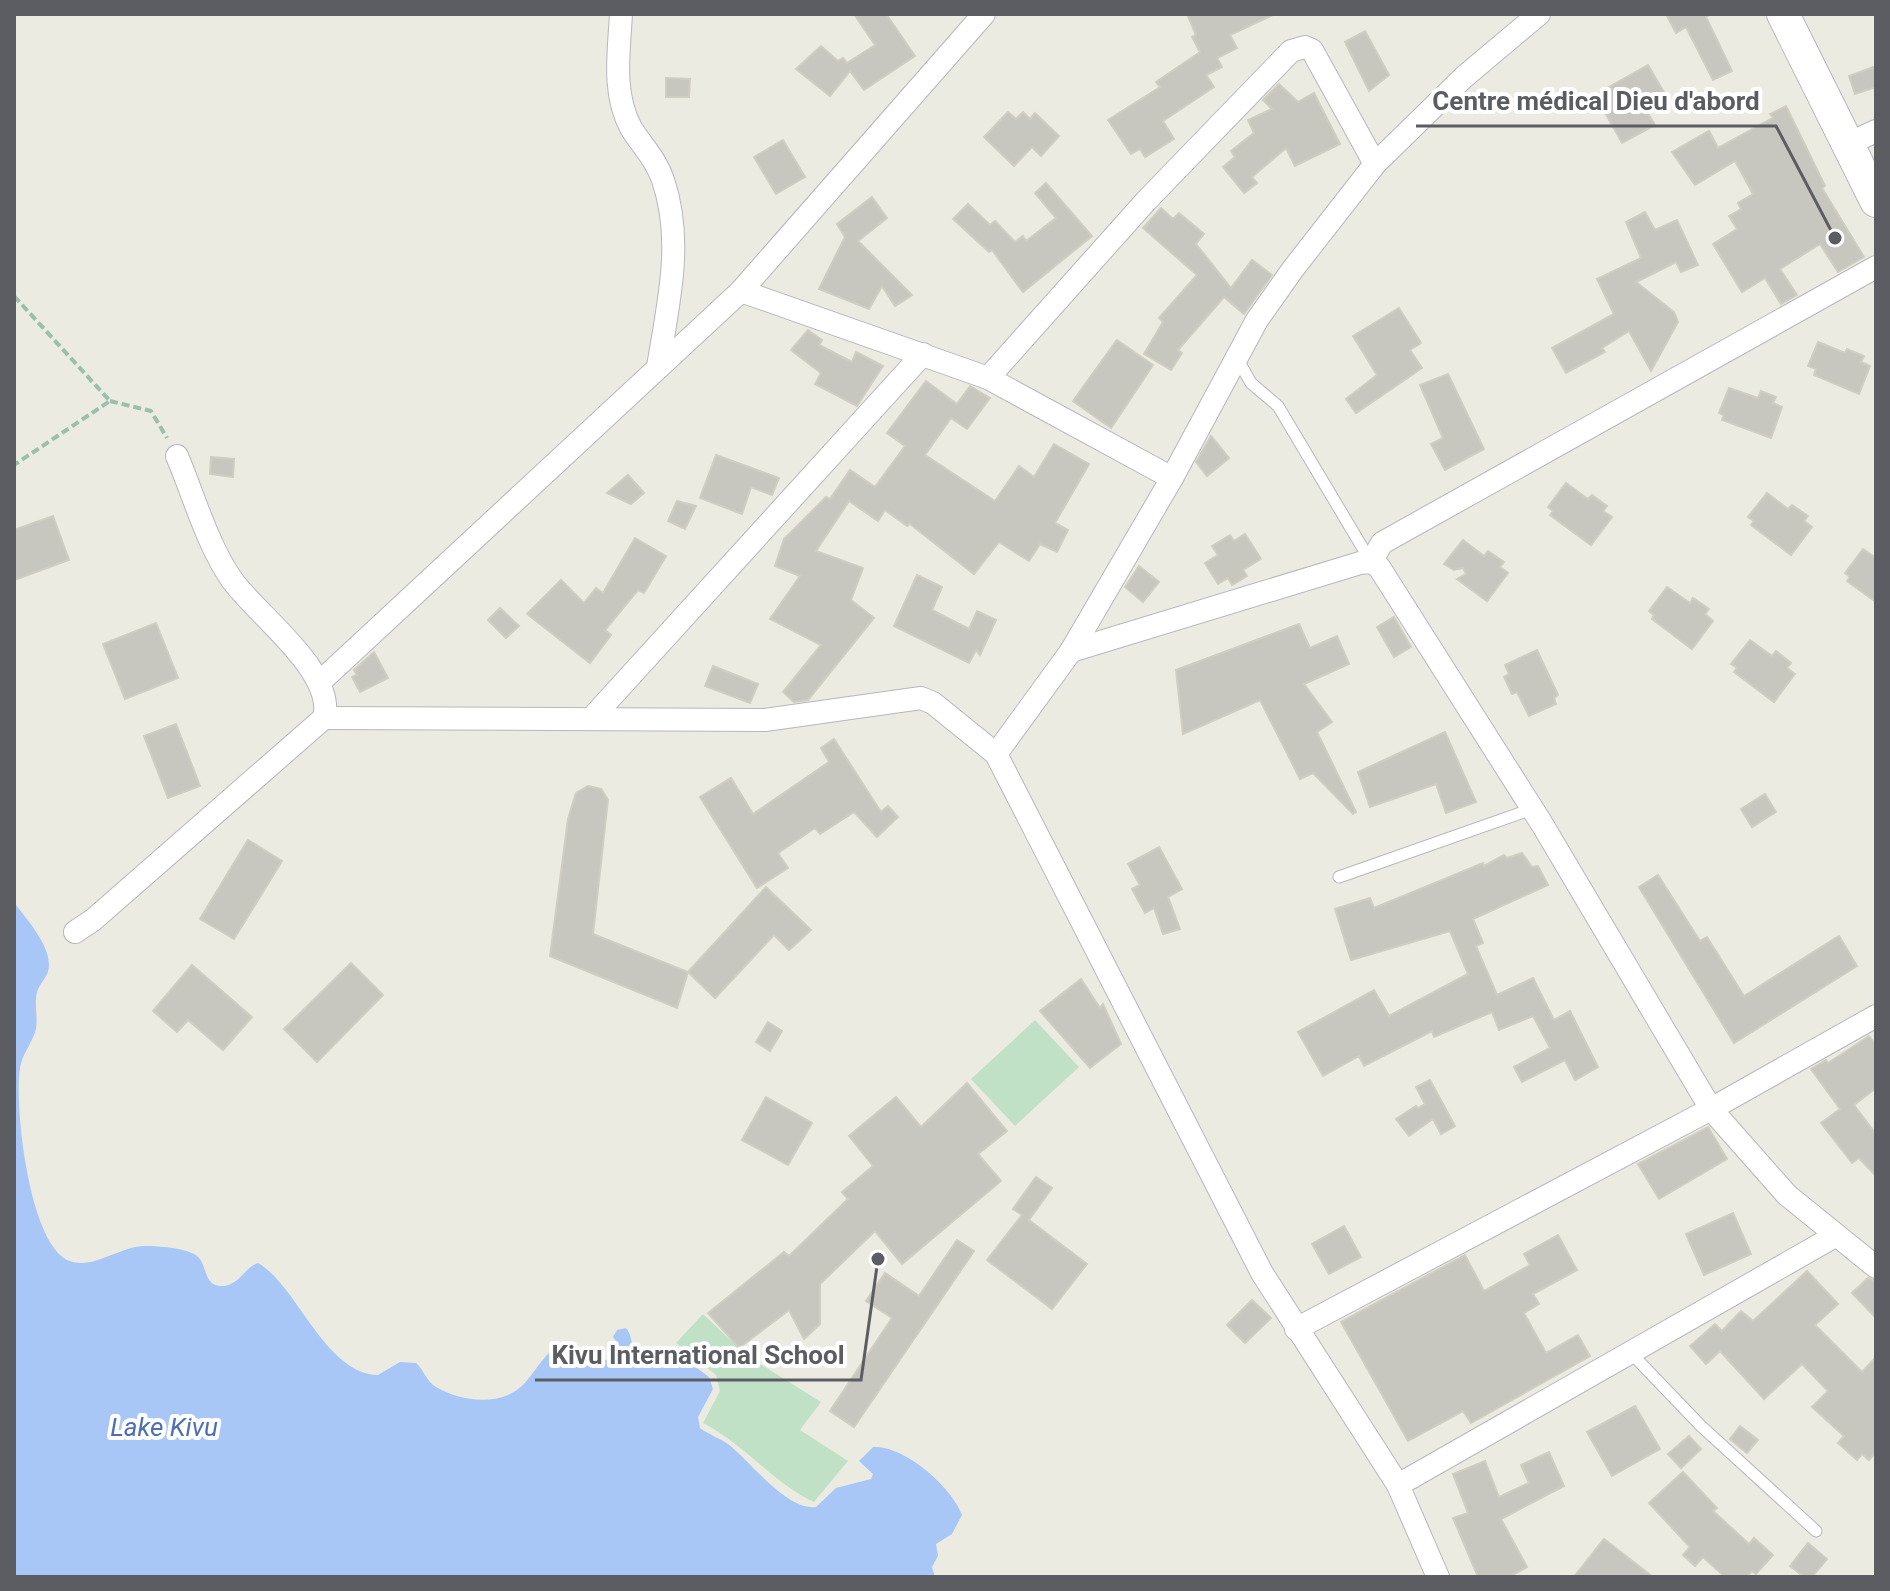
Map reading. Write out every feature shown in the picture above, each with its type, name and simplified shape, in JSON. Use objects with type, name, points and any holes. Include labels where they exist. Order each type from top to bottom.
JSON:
[{"type":"street","points":[[621,14],[618,82],[622,108],[663,180],[676,253],[658,367]]},
{"type":"street","points":[[321,681],[741,291],[984,14]]},
{"type":"street","points":[[996,754],[1071,651],[1172,478],[1257,320],[1293,269],[1375,164],[1464,77],[1539,14]]},
{"type":"street","points":[[1783,14],[1862,137],[1876,201]]},
{"type":"street","points":[[988,378],[1146,201],[1291,51],[1305,47],[1312,50],[1375,164]]},
{"type":"street","points":[[1071,651],[1371,562],[1382,543],[1876,267]]},
{"type":"street","points":[[741,291],[988,378],[1172,478]]},
{"type":"street","points":[[591,719],[923,354]]},
{"type":"street","points":[[75,932],[93,920],[324,718],[327,706],[321,681],[227,572],[177,456]]},
{"type":"street","points":[[1371,562],[1386,577],[1532,809],[1711,1109],[1787,1195],[1876,1267]]},
{"type":"street","points":[[324,718],[775,720],[921,698],[933,703],[996,754],[1262,1273],[1398,1485],[1438,1577]]},
{"type":"street","points":[[1296,1329],[1711,1109],[1876,1016]]},
{"type":"street","points":[[1398,1485],[1835,1236]]},
{"type":"lane","points":[[1238,360],[1251,383],[1278,406],[1371,562]]},
{"type":"lane","points":[[1339,877],[1532,809]]},
{"type":"lane","points":[[1630,1352],[1701,1426],[1816,1531]]},
{"type":"path","points":[[14,296],[110,401],[151,411],[177,456]]},
{"type":"path","points":[[14,465],[110,401]]},
{"type":"green space","points":[[1035,1020],[1079,1067],[1015,1126],[971,1079]]},
{"type":"green space","points":[[703,1314],[746,1355],[821,1402],[800,1430],[848,1461],[814,1502],[703,1423],[720,1391],[716,1375],[676,1343]]},
{"type":"water","name":"Lake Kivu","points":[[14,902],[41,940],[49,965],[37,992],[36,1029],[20,1068],[22,1142],[27,1173],[44,1230],[56,1250],[70,1261],[98,1260],[137,1247],[184,1250],[199,1257],[212,1283],[224,1286],[230,1285],[258,1263],[286,1290],[327,1345],[359,1371],[378,1375],[400,1362],[416,1363],[436,1387],[469,1399],[493,1399],[515,1391],[546,1356],[563,1344],[586,1357],[615,1361],[624,1352],[613,1337],[617,1330],[626,1328],[641,1368],[649,1368],[663,1353],[673,1350],[709,1377],[713,1389],[698,1417],[700,1428],[728,1444],[793,1501],[816,1507],[836,1488],[871,1479],[873,1474],[859,1461],[873,1447],[899,1453],[925,1470],[948,1492],[962,1515],[952,1534],[936,1544],[938,1556],[932,1567],[935,1577],[14,1577]]},
{"type":"building","points":[[854,14],[886,14],[915,56],[864,90],[850,71],[830,96],[796,69],[821,46],[838,61],[843,58],[847,63],[875,45]]},
{"type":"building","points":[[1187,14],[1275,14],[1230,35],[1237,48],[1217,58],[1222,67],[1206,75],[1214,87],[1163,121],[1174,139],[1145,157],[1140,149],[1131,154],[1108,120],[1160,87],[1156,82],[1200,52],[1192,37],[1196,35]]},
{"type":"building","points":[[1666,14],[1711,14],[1706,17],[1732,71],[1713,80],[1686,27],[1676,33]]},
{"type":"building","points":[[1365,31],[1389,75],[1369,91],[1345,42]]},
{"type":"building","points":[[1648,65],[1665,94],[1644,106],[1655,125],[1622,143],[1595,95]]},
{"type":"building","points":[[1876,66],[1876,87],[1855,94],[1849,76]]},
{"type":"building","points":[[666,78],[690,79],[689,97],[666,97]]},
{"type":"building","points":[[1279,84],[1298,102],[1314,93],[1340,144],[1295,166],[1286,148],[1252,177],[1257,183],[1244,193],[1223,167],[1235,157],[1231,151],[1254,133],[1248,120],[1272,109],[1263,100]]},
{"type":"building","points":[[1786,106],[1825,186],[1822,188],[1864,257],[1838,272],[1820,244],[1780,269],[1797,295],[1781,304],[1765,278],[1742,292],[1713,244],[1737,229],[1729,216],[1741,209],[1738,203],[1753,194],[1735,161],[1695,185],[1672,152],[1709,131],[1718,148],[1773,118],[1770,114]]},
{"type":"building","points":[[1008,112],[1016,119],[1023,112],[1030,119],[1035,113],[1059,136],[1041,156],[1032,147],[1014,166],[984,137]]},
{"type":"building","points":[[783,140],[805,177],[776,194],[754,157]]},
{"type":"building","points":[[1046,183],[1092,236],[1023,292],[992,250],[989,252],[953,219],[968,204],[990,225],[995,221],[1015,242],[1023,236],[1026,241],[1056,218],[1035,193]]},
{"type":"building","points":[[872,197],[887,218],[858,241],[912,295],[895,306],[882,286],[869,309],[819,289],[845,237],[837,224]]},
{"type":"building","points":[[1161,208],[1173,219],[1179,213],[1204,234],[1196,244],[1231,288],[1252,260],[1272,275],[1244,314],[1224,297],[1178,350],[1182,353],[1171,370],[1144,354],[1163,322],[1159,318],[1197,275],[1143,228]]},
{"type":"building","points":[[1645,212],[1655,230],[1677,220],[1698,265],[1681,272],[1676,262],[1636,282],[1674,312],[1678,322],[1651,371],[1629,331],[1602,348],[1605,352],[1566,373],[1552,348],[1614,314],[1597,279],[1641,258],[1626,222]]},
{"type":"building","points":[[1399,308],[1421,343],[1410,350],[1422,368],[1356,413],[1346,399],[1377,375],[1353,336]]},
{"type":"building","points":[[808,330],[822,340],[819,345],[852,362],[856,352],[883,366],[857,406],[815,384],[821,373],[791,350]]},
{"type":"building","points":[[1117,340],[1153,365],[1111,428],[1073,401]]},
{"type":"building","points":[[1818,342],[1845,353],[1847,349],[1864,356],[1861,362],[1870,366],[1859,394],[1814,375],[1816,369],[1808,366]]},
{"type":"building","points":[[1448,374],[1484,449],[1445,470],[1431,444],[1443,438],[1420,385]]},
{"type":"building","points":[[926,381],[957,404],[970,386],[990,398],[967,429],[951,418],[925,455],[995,501],[1019,466],[1034,477],[1054,444],[1089,464],[1055,523],[1068,530],[1057,552],[1040,544],[1029,561],[999,542],[974,574],[910,524],[907,526],[885,510],[878,521],[849,501],[816,551],[863,568],[851,600],[874,618],[808,700],[794,702],[783,692],[821,645],[770,619],[800,576],[775,566],[784,539],[826,497],[830,499],[850,470],[875,487],[905,446],[887,433]]},
{"type":"building","points":[[1729,388],[1758,398],[1761,391],[1776,397],[1773,403],[1782,407],[1771,438],[1722,420],[1724,415],[1719,413]]},
{"type":"building","points":[[1211,436],[1229,458],[1207,476],[1196,462]]},
{"type":"building","points":[[716,455],[779,478],[772,495],[751,487],[742,514],[700,498]]},
{"type":"building","points":[[211,457],[234,459],[233,477],[210,474]]},
{"type":"building","points":[[628,475],[644,493],[631,504],[607,493]]},
{"type":"building","points":[[1566,483],[1588,499],[1592,495],[1607,506],[1603,511],[1612,517],[1591,545],[1550,515],[1553,511],[1548,507]]},
{"type":"building","points":[[1767,493],[1788,509],[1792,505],[1808,516],[1804,521],[1812,527],[1791,555],[1751,525],[1754,521],[1748,517]]},
{"type":"building","points":[[677,501],[696,506],[685,529],[668,521]]},
{"type":"building","points":[[53,516],[69,560],[14,580],[14,530]]},
{"type":"building","points":[[1245,534],[1261,559],[1243,570],[1247,576],[1232,585],[1228,578],[1218,584],[1205,563],[1218,555],[1212,546],[1230,535],[1234,541]]},
{"type":"building","points":[[635,538],[666,556],[644,593],[638,590],[605,630],[611,635],[590,663],[527,614],[561,580],[584,603],[596,588],[603,593]]},
{"type":"building","points":[[1463,540],[1484,556],[1488,551],[1504,562],[1500,567],[1508,573],[1487,601],[1457,579],[1466,574],[1463,568],[1454,570],[1444,564]]},
{"type":"building","points":[[1863,549],[1876,558],[1876,602],[1847,581],[1850,577],[1845,573]]},
{"type":"building","points":[[1139,566],[1159,582],[1143,602],[1125,587]]},
{"type":"building","points":[[917,575],[942,587],[932,610],[969,629],[977,611],[996,620],[980,655],[976,650],[969,663],[894,626]]},
{"type":"building","points":[[1667,587],[1690,603],[1693,598],[1709,609],[1705,614],[1713,621],[1692,649],[1652,619],[1654,615],[1649,611]]},
{"type":"building","points":[[500,608],[519,626],[506,638],[488,620]]},
{"type":"building","points":[[1394,617],[1411,647],[1394,657],[1377,627]]},
{"type":"building","points":[[156,623],[178,678],[125,699],[103,644]]},
{"type":"building","points":[[1299,624],[1310,648],[1337,636],[1349,664],[1304,684],[1332,722],[1317,732],[1356,812],[1353,814],[1313,773],[1300,779],[1260,700],[1183,734],[1176,670]]},
{"type":"building","points":[[1750,640],[1772,656],[1776,651],[1791,663],[1787,668],[1795,674],[1774,702],[1734,672],[1737,668],[1731,664]]},
{"type":"building","points":[[1537,650],[1558,695],[1554,698],[1556,704],[1529,716],[1517,692],[1512,694],[1504,677],[1509,674],[1505,665]]},
{"type":"building","points":[[374,652],[388,678],[360,692],[352,677],[357,675],[354,670]]},
{"type":"building","points":[[713,666],[758,684],[750,703],[705,686]]},
{"type":"building","points":[[176,724],[200,786],[168,798],[144,736]]},
{"type":"building","points":[[1445,732],[1476,802],[1446,813],[1436,784],[1370,807],[1358,772]]},
{"type":"building","points":[[834,739],[881,812],[888,806],[898,817],[877,837],[854,812],[820,834],[815,828],[778,853],[788,868],[757,888],[700,797],[731,778],[753,814],[829,762],[821,748]]},
{"type":"building","points":[[588,786],[601,789],[608,800],[593,934],[688,972],[677,1008],[550,956],[568,819],[576,793]]},
{"type":"building","points":[[1765,794],[1776,812],[1752,827],[1741,809]]},
{"type":"building","points":[[248,840],[282,861],[234,939],[200,919]]},
{"type":"building","points":[[1159,847],[1182,889],[1168,897],[1180,929],[1163,934],[1154,908],[1145,913],[1132,889],[1140,885],[1128,864]]},
{"type":"building","points":[[1522,853],[1532,867],[1538,866],[1548,885],[1473,919],[1483,943],[1476,946],[1497,995],[1533,978],[1554,1020],[1570,1011],[1598,1067],[1575,1080],[1565,1060],[1522,1082],[1514,1067],[1550,1048],[1533,1016],[1499,1030],[1492,1012],[1434,1037],[1432,1031],[1364,1066],[1359,1056],[1323,1076],[1298,1032],[1374,990],[1389,1016],[1468,974],[1450,931],[1351,960],[1335,909],[1370,898],[1374,908],[1483,863],[1484,866],[1504,855],[1507,858]]},
{"type":"building","points":[[1658,875],[1700,941],[1707,937],[1744,996],[1839,936],[1857,966],[1734,1043],[1639,887]]},
{"type":"building","points":[[766,887],[811,930],[789,950],[774,935],[715,998],[688,972]]},
{"type":"building","points":[[351,963],[383,995],[317,1062],[284,1029]]},
{"type":"building","points":[[192,965],[252,1017],[223,1050],[188,1020],[177,1032],[153,1011]]},
{"type":"building","points":[[1081,979],[1100,1008],[1103,1004],[1121,1044],[1090,1068],[1040,1011]]},
{"type":"building","points":[[768,1022],[782,1031],[770,1051],[756,1042]]},
{"type":"building","points":[[1869,1036],[1876,1045],[1876,1088],[1854,1105],[1876,1134],[1876,1176],[1859,1158],[1852,1163],[1821,1123],[1840,1109],[1811,1069],[1826,1060],[1828,1063]]},
{"type":"building","points":[[1430,1080],[1455,1126],[1441,1134],[1433,1119],[1409,1136],[1396,1119],[1425,1104],[1416,1087]]},
{"type":"building","points":[[967,1083],[1007,1131],[978,1154],[1001,1181],[902,1264],[875,1231],[820,1284],[820,1324],[804,1339],[789,1310],[739,1348],[708,1313],[784,1252],[789,1256],[848,1199],[842,1192],[873,1166],[849,1136],[896,1097],[921,1127]]},
{"type":"building","points":[[766,1097],[812,1123],[788,1165],[742,1140]]},
{"type":"building","points":[[1708,1127],[1727,1159],[1659,1199],[1638,1164]]},
{"type":"building","points":[[1036,1177],[1052,1188],[1029,1220],[1087,1264],[1052,1309],[987,1260],[1022,1215],[1013,1209]]},
{"type":"building","points":[[1733,1213],[1751,1254],[1704,1275],[1686,1234]]},
{"type":"building","points":[[1344,1226],[1361,1257],[1329,1274],[1312,1244]]},
{"type":"building","points":[[1558,1235],[1577,1270],[1533,1294],[1539,1304],[1524,1313],[1546,1353],[1578,1335],[1590,1356],[1471,1423],[1463,1411],[1408,1441],[1341,1322],[1465,1255],[1484,1291],[1530,1265],[1524,1254]]},
{"type":"building","points":[[957,1240],[974,1251],[854,1427],[830,1411],[892,1318],[866,1301],[885,1273],[919,1296]]},
{"type":"building","points":[[1807,1271],[1838,1304],[1815,1325],[1862,1372],[1876,1357],[1876,1452],[1869,1460],[1862,1454],[1857,1460],[1838,1443],[1844,1436],[1812,1407],[1828,1391],[1802,1364],[1764,1399],[1720,1351],[1706,1364],[1690,1346],[1715,1324],[1722,1331],[1741,1311],[1753,1321]]},
{"type":"building","points":[[1868,1278],[1876,1281],[1876,1318],[1852,1293]]},
{"type":"building","points":[[1252,1300],[1271,1318],[1245,1343],[1227,1325]]},
{"type":"building","points":[[1635,1406],[1660,1449],[1612,1476],[1587,1432]]},
{"type":"building","points":[[1740,1426],[1758,1440],[1747,1453],[1730,1439]]},
{"type":"building","points":[[1689,1436],[1701,1449],[1681,1468],[1668,1454]]},
{"type":"building","points":[[1549,1452],[1564,1486],[1501,1519],[1527,1567],[1509,1577],[1478,1577],[1453,1518],[1468,1513],[1453,1474],[1485,1461],[1499,1497],[1529,1483],[1521,1465]]},
{"type":"building","points":[[1683,1472],[1717,1508],[1713,1511],[1749,1544],[1754,1538],[1773,1555],[1756,1574],[1752,1571],[1746,1577],[1725,1577],[1703,1557],[1695,1566],[1683,1555],[1690,1547],[1649,1503]]},
{"type":"building","points":[[1604,1539],[1653,1577],[1574,1577]]},
{"type":"building","points":[[1808,1543],[1827,1559],[1812,1577],[1804,1577],[1790,1566]]},
{"type":"place","name":"Centre médical Dieu d'abord","points":[[1835,238]]},
{"type":"place","name":"Kivu International School","points":[[878,1259]]}]
